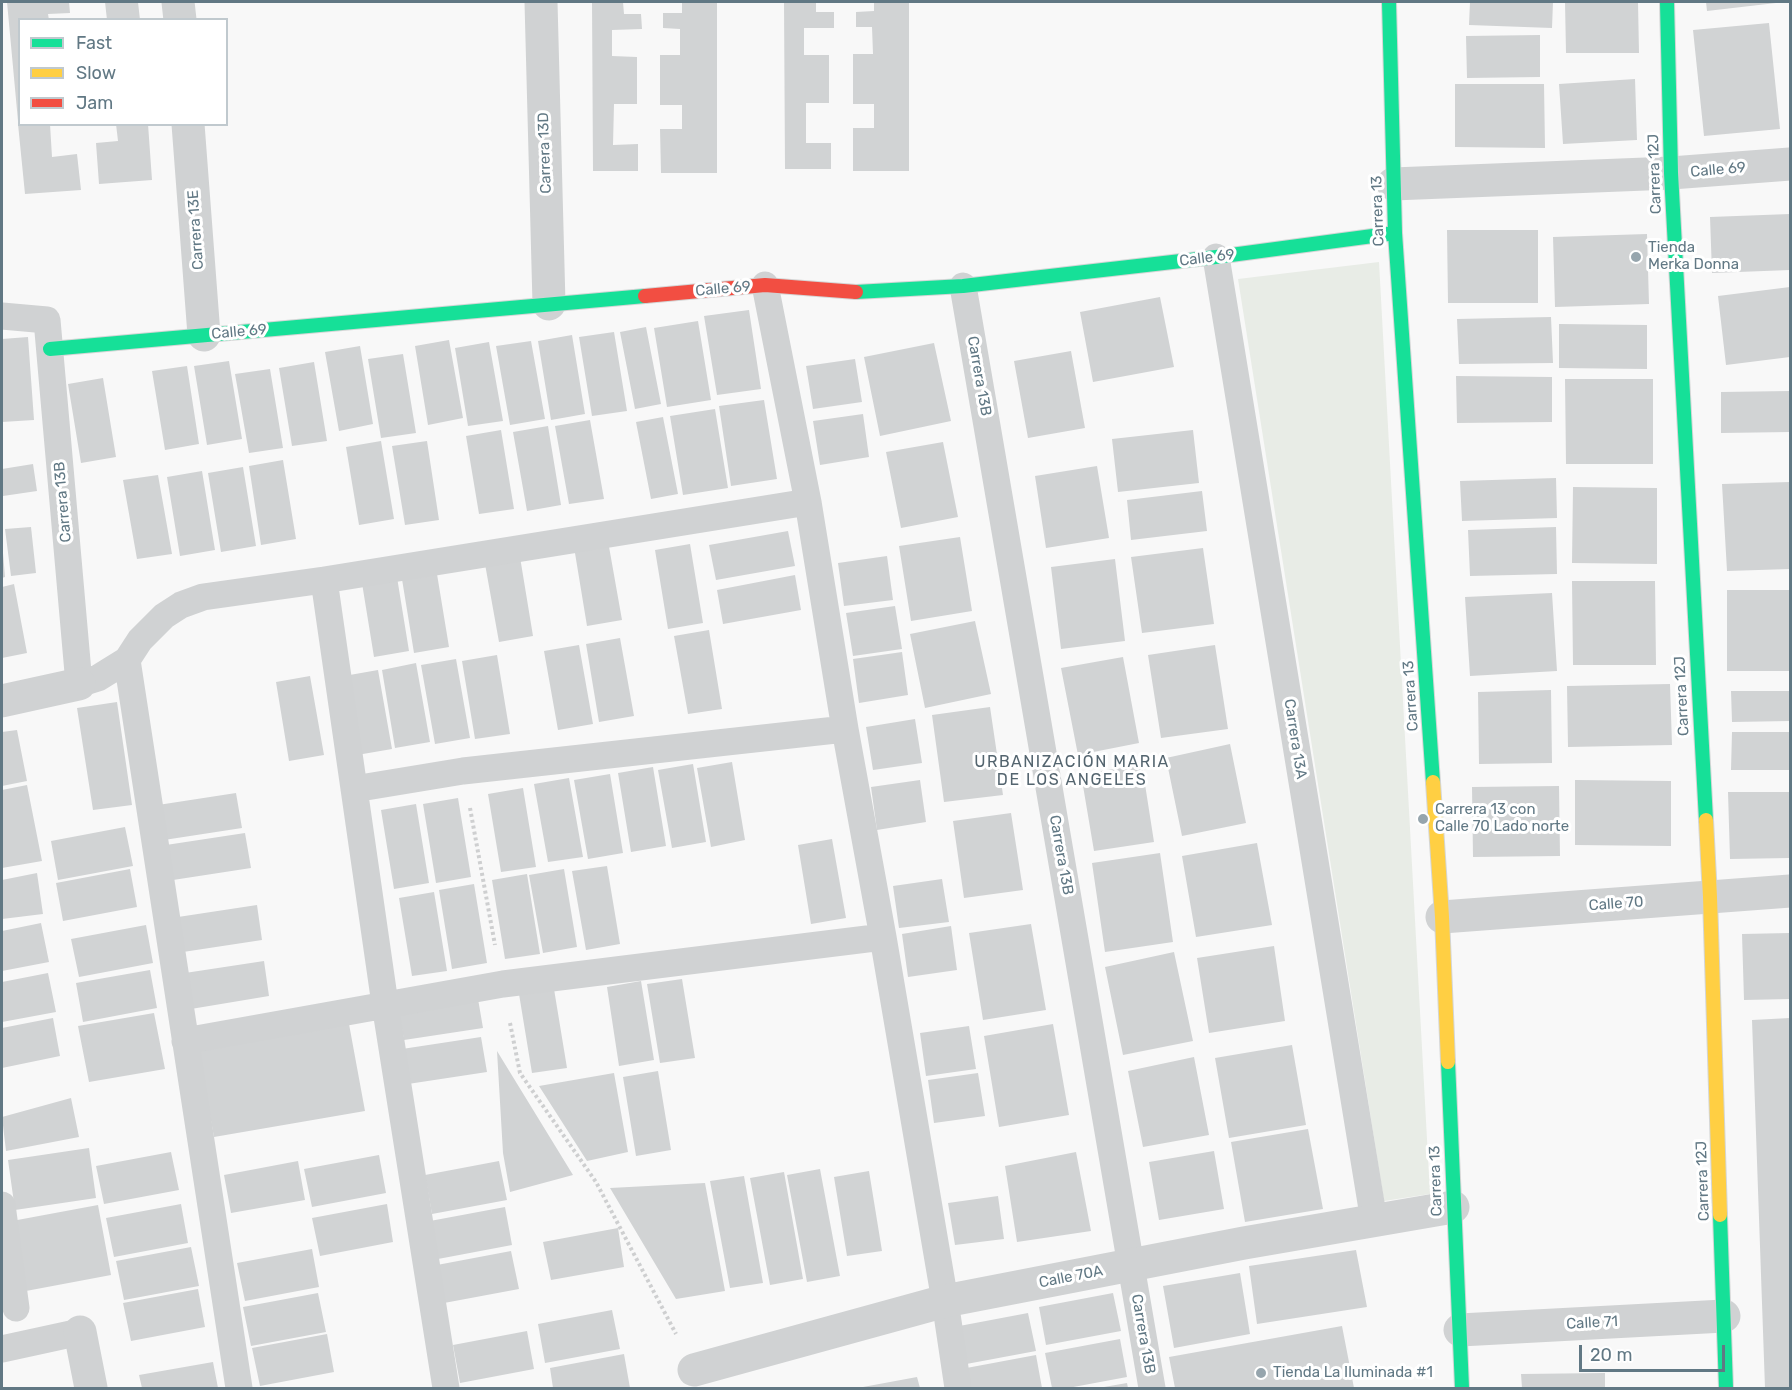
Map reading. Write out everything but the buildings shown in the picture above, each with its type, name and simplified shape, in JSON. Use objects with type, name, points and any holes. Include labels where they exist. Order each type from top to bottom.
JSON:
[{"type":"street","points":[[178,2],[180,18]]},
{"type":"street","name":"Carrera 13D","points":[[541,2],[549,304]]},
{"type":"street","name":"Carrera 13","points":[[1389,2],[1395,232],[1443,917],[1462,1389]]},
{"type":"street","name":"Carrera 12J","points":[[1667,2],[1671,173],[1710,897],[1726,1389]]},
{"type":"street","name":"Carrera 13E","points":[[188,126],[204,335]]},
{"type":"street","name":"Calle 69","points":[[1393,184],[1671,173],[1791,164]]},
{"type":"street","name":"Calle 69","points":[[50,349],[765,285],[846,292],[963,286],[1216,257],[1395,232]]},
{"type":"street","points":[[2,701],[79,684]]},
{"type":"street","name":"Calle 70","points":[[1443,917],[1791,891]]},
{"type":"street","name":"Calle 70A","points":[[698,1379],[945,1301],[1244,1243],[1453,1207]]},
{"type":"street","name":"Calle 71","points":[[1460,1329],[1724,1316]]},
{"type":"street","points":[[80,1332],[92,1389]]},
{"type":"lane","name":"Carrera 13A","points":[[1216,257],[1374,1221]]},
{"type":"lane","points":[[765,285],[808,502],[845,729],[945,1301],[958,1389]]},
{"type":"lane","name":"Carrera 13B","points":[[963,286],[1152,1389]]},
{"type":"lane","name":"Carrera 13B","points":[[2,316],[47,320],[79,684]]},
{"type":"lane","points":[[79,684],[98,678],[127,660],[140,640],[164,616],[181,605],[203,597],[324,580],[808,502]]},
{"type":"lane","points":[[324,580],[386,1004],[446,1389]]},
{"type":"lane","points":[[127,660],[239,1389]]},
{"type":"lane","points":[[354,789],[463,771],[845,729]]},
{"type":"lane","points":[[185,1041],[502,984],[883,937]]},
{"type":"lane","points":[[2,1205],[16,1308]]},
{"type":"lane","points":[[2,1349],[80,1332]]},
{"type":"path","points":[[463,771],[520,1073],[596,1182],[698,1379]]},
{"type":"shaded area","points":[[1379,262],[1430,1194],[1384,1201],[1238,279]]},
{"type":"traffic: fast","points":[[1389,2],[1395,233],[1433,782]]},
{"type":"traffic: fast","points":[[1667,2],[1671,173],[1706,820]]},
{"type":"traffic: fast","points":[[856,292],[963,286],[1216,257],[1395,233]]},
{"type":"traffic: fast","points":[[50,349],[645,296]]},
{"type":"traffic: fast","points":[[1448,1062],[1462,1388]]},
{"type":"traffic: fast","points":[[1720,1215],[1726,1388]]},
{"type":"traffic: slow","points":[[1433,782],[1448,1062]]},
{"type":"traffic: slow","points":[[1706,820],[1720,1215]]},
{"type":"traffic: jam","points":[[645,296],[765,285],[856,292]]},
{"type":"place","name":"Tienda Merka Donna","points":[[1636,257]]},
{"type":"place","name":"Carrera 13 con Calle 70 Lado norte","points":[[1423,819]]},
{"type":"place","name":"Tienda La Iluminada #1","points":[[1261,1373]]},
{"type":"district","name":"URBANIZACIÓN MARIA DE LOS ANGELES","points":[[1072,771]]}]
